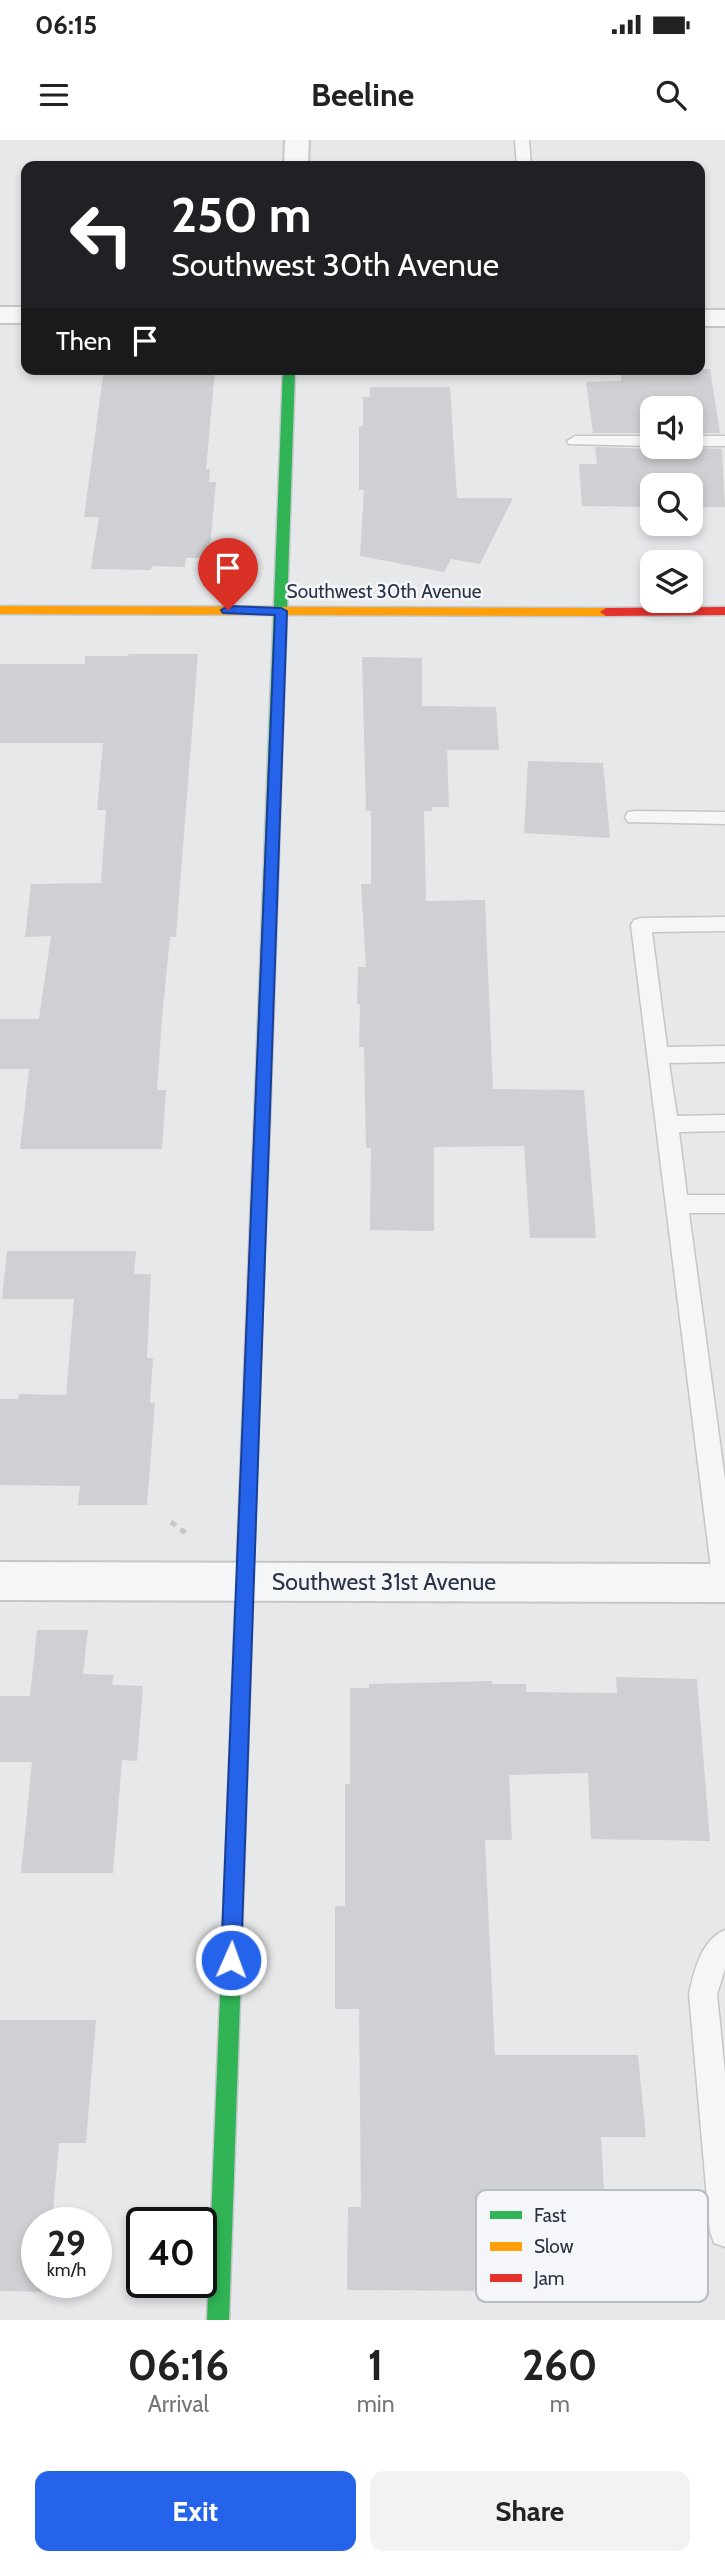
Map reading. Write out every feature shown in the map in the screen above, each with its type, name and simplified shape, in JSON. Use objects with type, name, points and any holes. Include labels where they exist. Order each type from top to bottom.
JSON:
[{"type":"street","points":[[296,161],[297,140]]},
{"type":"street","points":[[0,315],[21,315]]},
{"type":"street","points":[[705,318],[725,318]]},
{"type":"street","points":[[218,2320],[289,375]]},
{"type":"street","name":"Southwest 30th Avenue","points":[[0,610],[725,611]]},
{"type":"street","name":"Southwest 31st Avenue","points":[[0,1581],[725,1583]]},
{"type":"lane","points":[[522,140],[524,161]]},
{"type":"lane","points":[[575,441],[640,441]]},
{"type":"lane","points":[[703,441],[725,442]]},
{"type":"lane","points":[[635,817],[725,818]]},
{"type":"lane","points":[[725,924],[641,925],[725,1576]]},
{"type":"lane","points":[[658,1055],[725,1054]]},
{"type":"lane","points":[[666,1124],[725,1123]]},
{"type":"lane","points":[[678,1204],[725,1204]]},
{"type":"lane","points":[[725,1944],[709,1968],[703,1994],[725,2232]]},
{"type":"path","points":[[171,1522],[187,1534]]},
{"type":"building","points":[[705,369],[710,369],[720,433],[703,433],[703,396],[640,396],[640,433],[593,433],[586,382],[621,381],[621,375],[705,375]]},
{"type":"building","points":[[103,375],[214,375],[206,469],[210,469],[209,482],[216,482],[209,558],[186,558],[185,567],[152,566],[151,570],[91,569],[99,517],[84,517]]},
{"type":"building","points":[[370,387],[450,387],[457,498],[513,498],[480,564],[451,559],[444,572],[360,556],[364,490],[359,490],[359,426],[363,426],[363,397],[370,397]]},
{"type":"building","points":[[595,447],[640,449],[640,459],[703,459],[703,448],[722,449],[725,507],[703,507],[703,473],[640,473],[640,507],[582,506],[579,464],[597,464]]},
{"type":"building","points":[[128,654],[198,654],[176,937],[170,937],[162,1018],[157,1090],[166,1090],[162,1149],[20,1149],[29,1069],[0,1069],[0,1019],[39,1019],[51,936],[25,937],[31,884],[101,883],[106,810],[97,810],[103,743],[0,743],[0,664],[85,664],[85,656],[129,656]]},
{"type":"building","points":[[362,657],[422,658],[422,706],[496,707],[499,750],[447,750],[449,807],[432,807],[432,811],[424,811],[426,901],[485,900],[493,1089],[584,1090],[596,1238],[530,1238],[524,1146],[434,1147],[434,1231],[370,1230],[371,1148],[366,1148],[364,1047],[359,1047],[360,1004],[357,1004],[358,967],[366,967],[361,884],[371,884],[371,811],[366,811]]},
{"type":"building","points":[[528,761],[603,763],[610,838],[524,833]]},
{"type":"building","points":[[7,1251],[136,1251],[134,1274],[151,1274],[147,1358],[153,1358],[150,1403],[155,1403],[147,1505],[78,1505],[80,1486],[0,1485],[0,1399],[18,1399],[19,1394],[66,1395],[74,1299],[2,1299]]},
{"type":"building","points":[[37,1630],[88,1630],[83,1674],[114,1675],[112,1685],[143,1686],[137,1761],[122,1760],[113,1873],[21,1873],[32,1762],[0,1762],[0,1696],[30,1696]]},
{"type":"building","points":[[616,1677],[697,1679],[710,1841],[591,1839],[588,1773],[509,1775],[512,1840],[485,1840],[495,2055],[638,2055],[646,2137],[601,2137],[604,2190],[476,2190],[476,2291],[347,2290],[348,2207],[361,2207],[359,2009],[335,2009],[335,1906],[345,1906],[345,1784],[350,1784],[350,1688],[369,1688],[369,1684],[492,1681],[492,1684],[526,1684],[526,1692],[617,1693]]},
{"type":"building","points":[[0,2020],[96,2020],[86,2143],[59,2143],[53,2207],[21,2207],[21,2291],[0,2291]]},
{"type":"traffic: fast","points":[[262,1122],[289,375]]},
{"type":"traffic: fast","points":[[218,2320],[231,1972]]},
{"type":"traffic: slow","points":[[0,610],[606,612]]},
{"type":"traffic: slow","points":[[231,1972],[251,1401]]},
{"type":"traffic: jam","points":[[606,612],[725,611]]},
{"type":"traffic: jam","points":[[251,1401],[262,1122]]},
{"type":"route","points":[[228,610],[281,611],[231,1960]]}]
